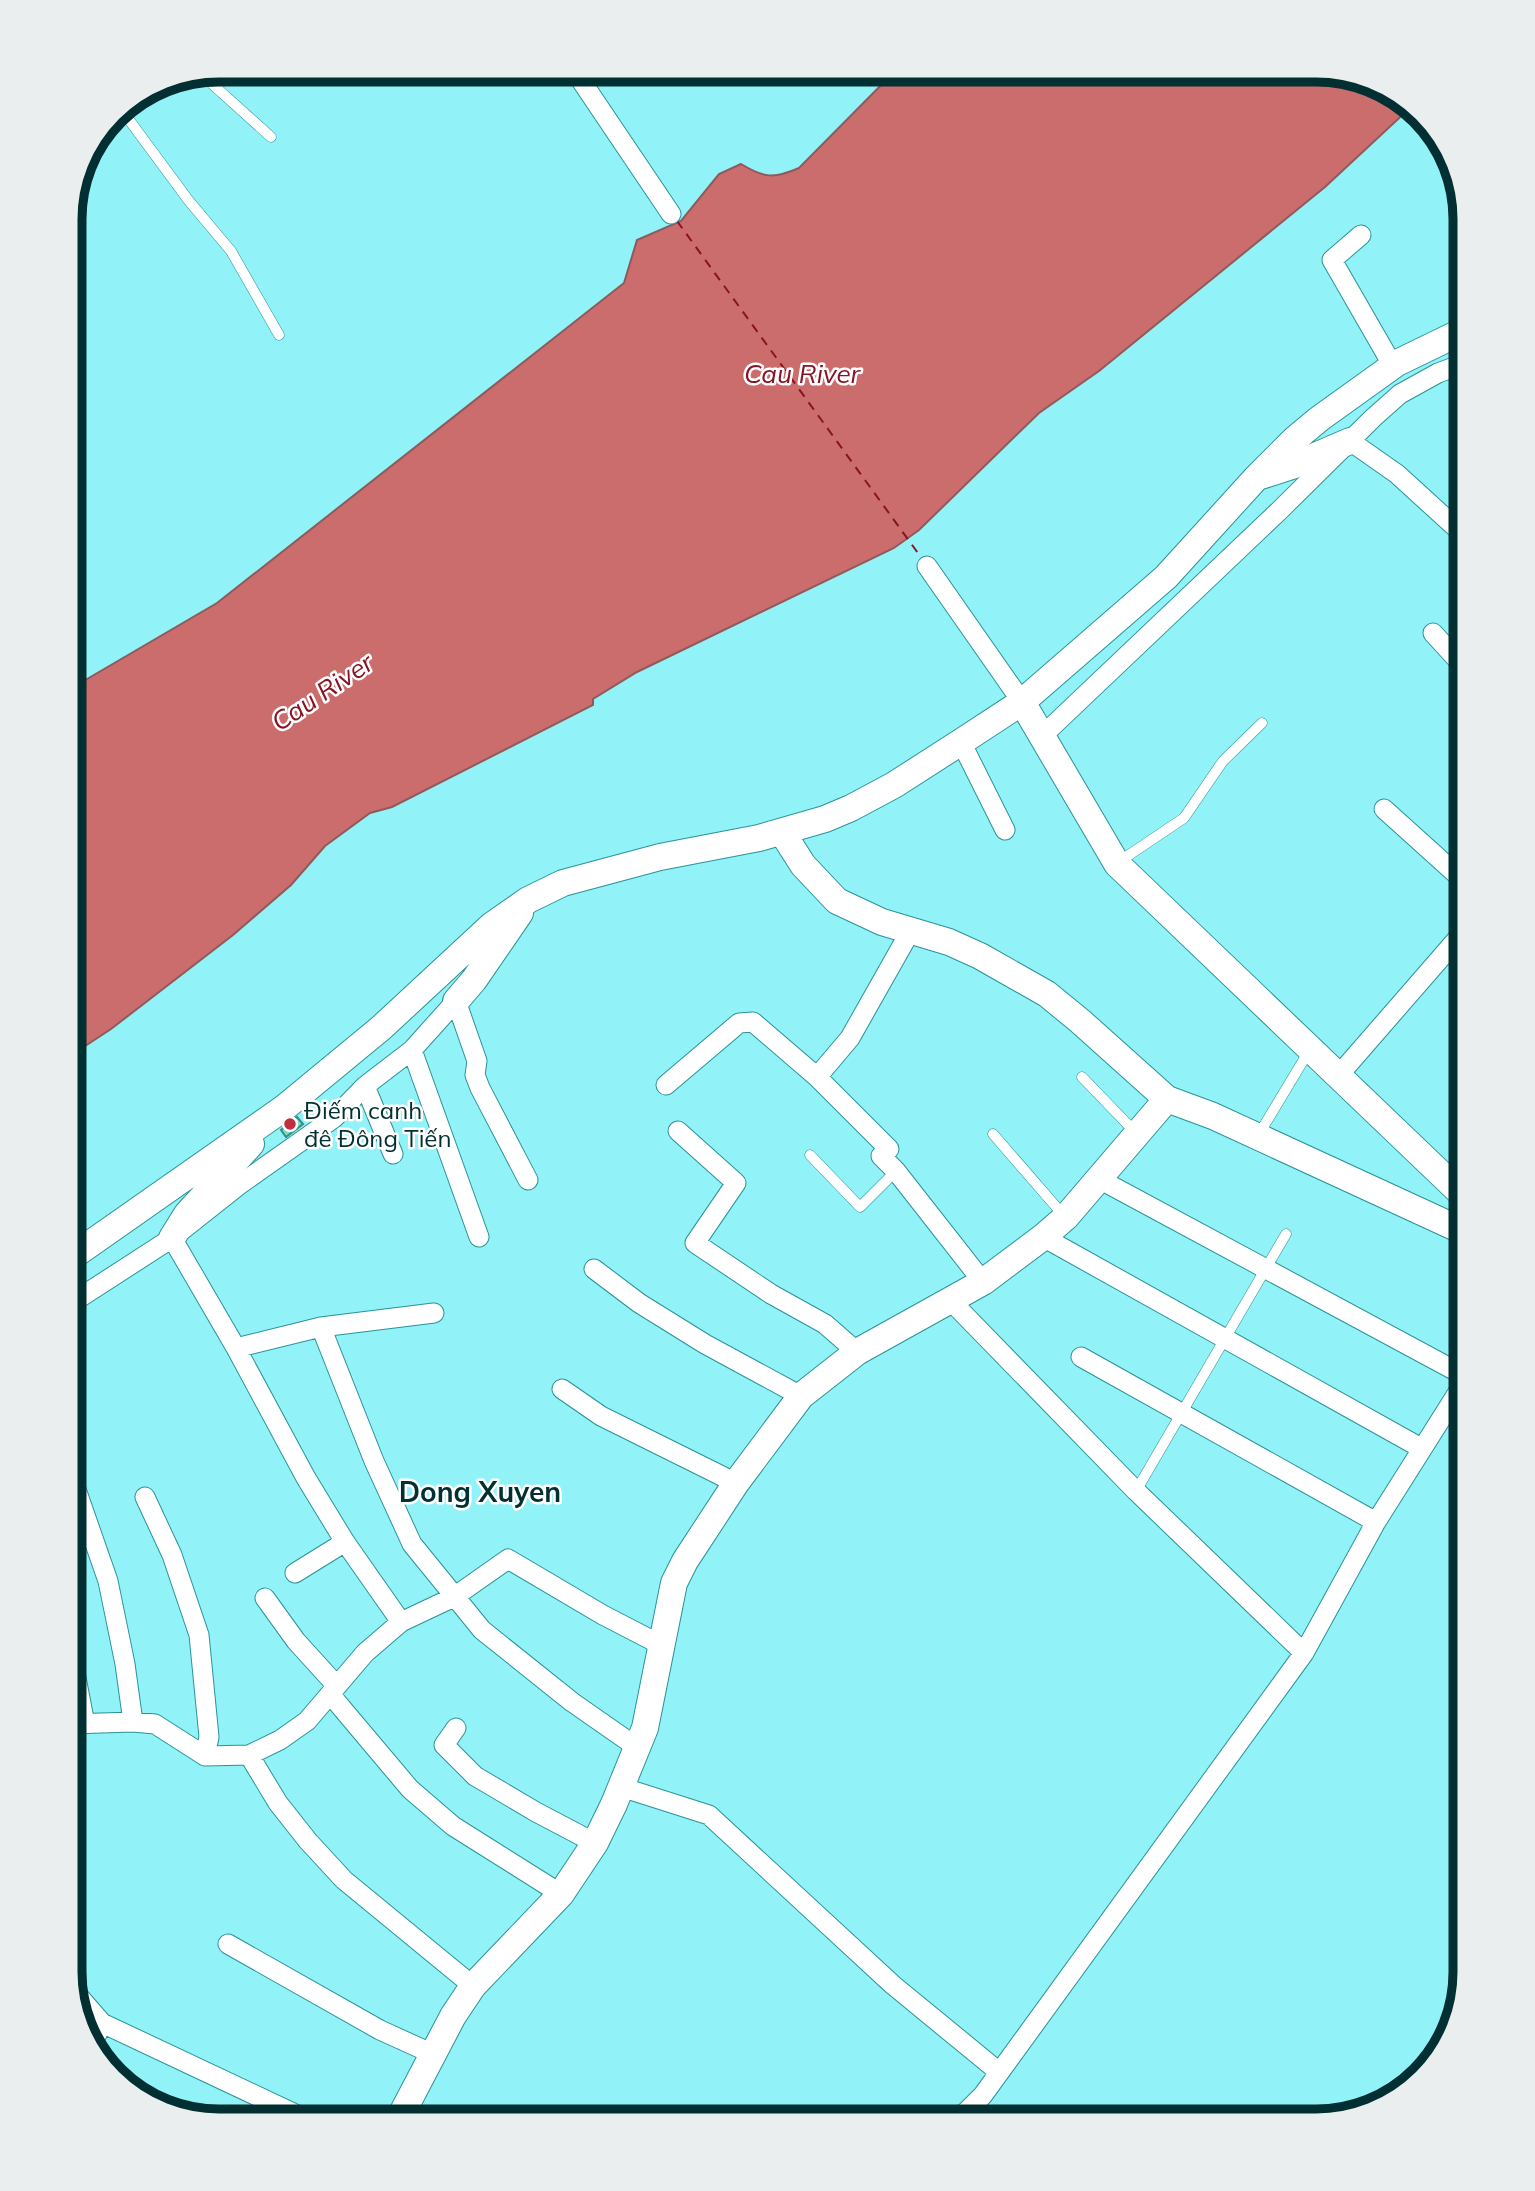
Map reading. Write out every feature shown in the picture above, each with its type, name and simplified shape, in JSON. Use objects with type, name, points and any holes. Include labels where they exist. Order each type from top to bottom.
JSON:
[{"type":"main road","points":[[82,1249],[284,1108],[380,1028],[491,926],[528,900],[563,883],[607,871],[782,832],[825,819],[894,785],[1022,702],[1166,577],[1256,478],[1319,418],[1393,366],[1453,336]]},
{"type":"main road","points":[[1256,478],[1350,441]]},
{"type":"main road","points":[[1022,702],[1117,864],[1453,1186]]},
{"type":"main road","points":[[782,832],[803,865],[837,901],[882,922],[949,942],[1047,993],[1167,1099],[1213,1116],[1453,1226]]},
{"type":"main road","points":[[456,1001],[474,980],[528,900]]},
{"type":"main road","points":[[405,2108],[453,2016],[473,1986],[561,1894],[595,1843],[645,1728],[674,1583],[685,1561],[736,1483],[801,1395],[857,1352],[983,1282],[1043,1237],[1066,1217],[1167,1099]]},
{"type":"main road","points":[[172,1238],[187,1214],[284,1108]]},
{"type":"street","points":[[582,83],[671,214]]},
{"type":"street","points":[[1361,235],[1332,260],[1393,366]]},
{"type":"street","points":[[1041,737],[1400,394],[1453,367]]},
{"type":"street","points":[[1350,441],[1398,474],[1453,525]]},
{"type":"street","points":[[927,566],[1022,702]]},
{"type":"street","points":[[1433,633],[1453,655]]},
{"type":"street","points":[[961,742],[1005,830]]},
{"type":"street","points":[[1384,809],[1453,871]]},
{"type":"street","points":[[817,1077],[850,1038],[911,930]]},
{"type":"street","points":[[1338,1076],[1453,944]]},
{"type":"street","points":[[82,1296],[172,1238],[239,1185],[334,1118],[365,1086],[412,1050],[456,1001],[477,1061],[475,1074],[480,1088],[528,1180]]},
{"type":"street","points":[[666,1085],[739,1023],[753,1022],[817,1077],[889,1149],[881,1156],[896,1171],[983,1282]]},
{"type":"street","points":[[412,1050],[480,1237]]},
{"type":"street","points":[[365,1086],[393,1154]]},
{"type":"street","points":[[678,1130],[736,1183],[695,1243],[771,1294],[825,1324],[857,1352]]},
{"type":"street","points":[[1098,1179],[1265,1267],[1453,1372]]},
{"type":"street","points":[[1043,1237],[1421,1448]]},
{"type":"street","points":[[172,1238],[236,1348],[306,1478],[345,1542],[401,1622]]},
{"type":"street","points":[[594,1269],[639,1303],[694,1338],[801,1395]]},
{"type":"street","points":[[951,1301],[1136,1491],[1304,1653]]},
{"type":"street","points":[[236,1348],[321,1327],[434,1314]]},
{"type":"street","points":[[321,1327],[374,1461],[412,1544],[482,1630],[572,1702],[638,1748]]},
{"type":"street","points":[[1081,1357],[1376,1522]]},
{"type":"street","points":[[562,1389],[601,1416],[736,1483]]},
{"type":"street","points":[[968,2109],[999,2073],[1304,1653],[1376,1522],[1453,1398]]},
{"type":"street","points":[[145,1497],[172,1555],[199,1635],[209,1737],[205,1756]]},
{"type":"street","points":[[82,1507],[108,1581],[125,1664],[133,1721]]},
{"type":"street","points":[[295,1573],[345,1542]]},
{"type":"street","points":[[82,1724],[133,1721],[155,1724],[205,1756],[249,1755],[280,1740],[307,1721],[365,1653],[401,1622],[454,1597],[508,1559],[603,1615],[663,1646]]},
{"type":"street","points":[[265,1598],[410,1789],[453,1826],[561,1894]]},
{"type":"street","points":[[457,1728],[444,1745],[475,1776],[595,1843]]},
{"type":"street","points":[[249,1755],[278,1803],[307,1841],[344,1880],[473,1986]]},
{"type":"street","points":[[621,1787],[709,1815],[893,1985],[999,2073]]},
{"type":"street","points":[[228,1944],[380,2030],[433,2054]]},
{"type":"street","points":[[87,2005],[102,2023],[283,2108]]},
{"type":"street","points":[[97,2032],[102,2023]]},
{"type":"lane","points":[[211,83],[271,136]]},
{"type":"lane","points":[[127,117],[237,260],[279,335]]},
{"type":"lane","points":[[1117,864],[1184,818],[1223,761],[1262,723]]},
{"type":"lane","points":[[1257,1137],[1311,1049]]},
{"type":"lane","points":[[1082,1077],[1137,1133]]},
{"type":"lane","points":[[993,1134],[1066,1217]]},
{"type":"lane","points":[[810,1155],[860,1207],[896,1171]]},
{"type":"lane","points":[[1136,1491],[1286,1234]]},
{"type":"water","name":"Cau River","points":[[883,83],[1325,83],[1342,85],[1376,96],[1404,114],[1325,187],[1099,371],[1039,413],[919,530],[894,548],[637,672],[593,699],[593,705],[392,807],[370,813],[325,846],[291,885],[233,935],[83,1048],[83,682],[217,603],[624,283],[637,240],[681,221],[719,174],[741,164],[769,175],[783,174],[799,168]]},
{"type":"building","points":[[297,1117],[303,1124],[286,1137],[281,1130]]},
{"type":"ferry route","points":[[677,221],[923,560]]},
{"type":"place","name":"Điếm canh đê Đông Tiến","points":[[290,1124]]},
{"type":"district","name":"Dong Xuyen","points":[[480,1491]]}]
